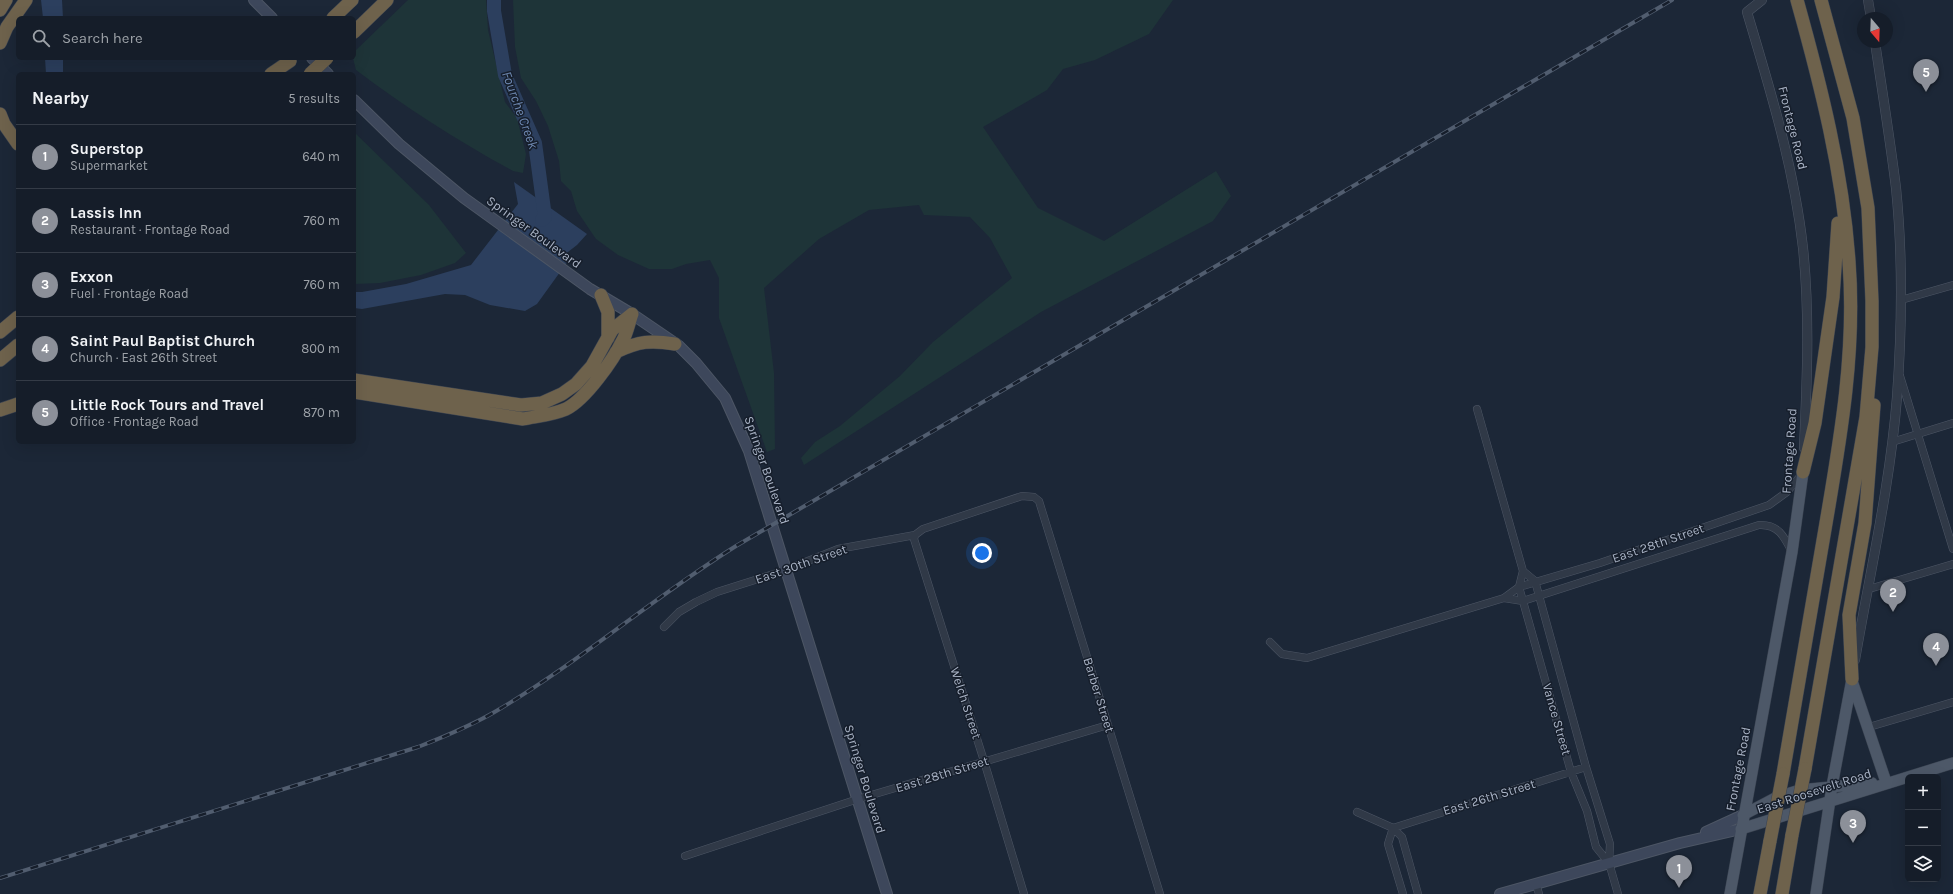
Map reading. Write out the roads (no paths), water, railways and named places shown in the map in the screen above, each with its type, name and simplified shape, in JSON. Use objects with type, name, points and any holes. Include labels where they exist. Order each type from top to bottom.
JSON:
[{"type":"highway","points":[[0,10],[6,0]]},
{"type":"highway","points":[[0,43],[7,27],[26,0]]},
{"type":"highway","points":[[335,16],[352,0]]},
{"type":"highway","points":[[356,30],[387,0]]},
{"type":"highway","points":[[1760,894],[1783,774],[1840,445],[1850,326],[1849,263],[1841,187],[1832,135],[1797,0]]},
{"type":"highway","points":[[1821,0],[1853,118],[1868,208],[1872,301],[1872,347],[1875,386],[1870,472],[1865,523],[1849,616],[1852,679]]},
{"type":"highway","points":[[274,72],[291,60]]},
{"type":"highway","points":[[278,72],[291,60]]},
{"type":"highway","points":[[312,72],[325,60]]},
{"type":"highway","points":[[0,114],[4,124],[16,141]]},
{"type":"highway","points":[[1803,472],[1814,423],[1832,297],[1838,251],[1841,187]]},
{"type":"highway","points":[[596,292],[608,312],[608,338]]},
{"type":"highway","points":[[356,380],[521,405],[542,403],[562,394],[576,384],[592,366],[612,330],[632,314]]},
{"type":"highway","points":[[356,392],[523,419],[547,415],[566,408],[579,399],[592,386],[624,339],[632,314]]},
{"type":"highway","points":[[0,332],[16,319]]},
{"type":"highway","points":[[615,353],[643,342],[655,340],[675,344]]},
{"type":"highway","points":[[0,360],[16,347]]},
{"type":"highway","points":[[1782,894],[1866,417],[1872,347]]},
{"type":"highway","points":[[0,410],[16,405]]},
{"type":"main road","points":[[254,0],[270,16]]},
{"type":"main road","points":[[314,60],[326,72]]},
{"type":"main road","name":"Springer Boulevard","points":[[356,102],[399,144],[464,198],[596,292],[632,314],[675,344],[711,380],[731,408],[749,451],[887,894]]},
{"type":"main road","name":"Frontage Road","points":[[1730,894],[1792,552],[1803,472]]},
{"type":"main road","points":[[1852,679],[1886,782]]},
{"type":"main road","points":[[1816,894],[1831,801],[1832,786],[1852,679]]},
{"type":"main road","name":"East Roosevelt Road","points":[[1500,894],[1680,843],[1741,829],[1886,782],[1953,763]]},
{"type":"main road","name":"East Roosevelt Road","points":[[1680,843],[1743,816],[1783,795],[1807,789],[1886,782]]},
{"type":"street","name":"Frontage Road","points":[[1762,0],[1747,12],[1786,153],[1803,247],[1808,337],[1803,472]]},
{"type":"street","points":[[1868,0],[1870,12]]},
{"type":"street","points":[[1852,679],[1892,442],[1898,370],[1901,300],[1896,189],[1875,48]]},
{"type":"street","points":[[1901,300],[1953,285]]},
{"type":"street","points":[[1898,370],[1918,434],[1921,449],[1953,549]]},
{"type":"street","name":"Vance Street","points":[[1477,409],[1523,571],[1519,587],[1571,772],[1587,811],[1596,847],[1609,863]]},
{"type":"street","points":[[1892,442],[1953,423]]},
{"type":"street","name":"East 28th Street","points":[[1270,642],[1282,654],[1307,658],[1504,598],[1519,587],[1600,563],[1759,509],[1779,499],[1803,472]]},
{"type":"street","name":"East 30th Street","points":[[664,627],[684,609],[717,592],[786,570],[838,549],[915,535],[922,528],[1022,496],[1034,497]]},
{"type":"street","name":"Barber Street","points":[[1034,497],[1039,501],[1160,894]]},
{"type":"street","name":"East 28th Street","points":[[1504,598],[1523,601],[1759,525],[1775,527],[1784,538],[1792,552]]},
{"type":"street","name":"Welch Street","points":[[915,535],[914,539],[1024,894]]},
{"type":"street","points":[[1868,590],[1953,564]]},
{"type":"street","points":[[1523,571],[1535,582]]},
{"type":"street","name":"Vance Street","points":[[1535,582],[1586,767],[1610,844],[1609,863],[1618,894]]},
{"type":"street","points":[[1868,727],[1953,702]]},
{"type":"street","name":"East 28th Street","points":[[685,856],[858,799],[1108,725]]},
{"type":"street","name":"East 26th Street","points":[[1393,828],[1586,767]]},
{"type":"street","points":[[1357,812],[1393,828],[1402,837],[1418,894]]},
{"type":"street","points":[[1393,828],[1388,844],[1403,894]]},
{"type":"street","points":[[1536,884],[1539,894]]},
{"type":"water","points":[[41,0],[62,0],[63,16],[43,16]]},
{"type":"water","points":[[45,60],[63,60],[63,72],[46,72]]},
{"type":"water","points":[[514,182],[587,234],[577,245],[564,255],[568,261],[537,304],[525,311],[490,305],[465,295],[445,294],[362,309],[356,308],[356,292],[406,284],[471,265],[518,204]]},
{"type":"waterway","name":"Fourche Creek","points":[[494,0],[494,11],[505,75],[535,143],[545,217],[542,220]]},
{"type":"railway","points":[[0,878],[418,747],[479,721],[559,671],[676,586],[736,546],[1672,0]]},
{"type":"place","name":"Little Rock Tours and Travel","points":[[1926,92]]},
{"type":"place","name":"Lassis Inn","points":[[1893,612]]},
{"type":"place","name":"Saint Paul Baptist Church","points":[[1936,666]]},
{"type":"place","name":"Exxon","points":[[1853,843]]},
{"type":"place","name":"Superstop","points":[[1679,888]]}]
